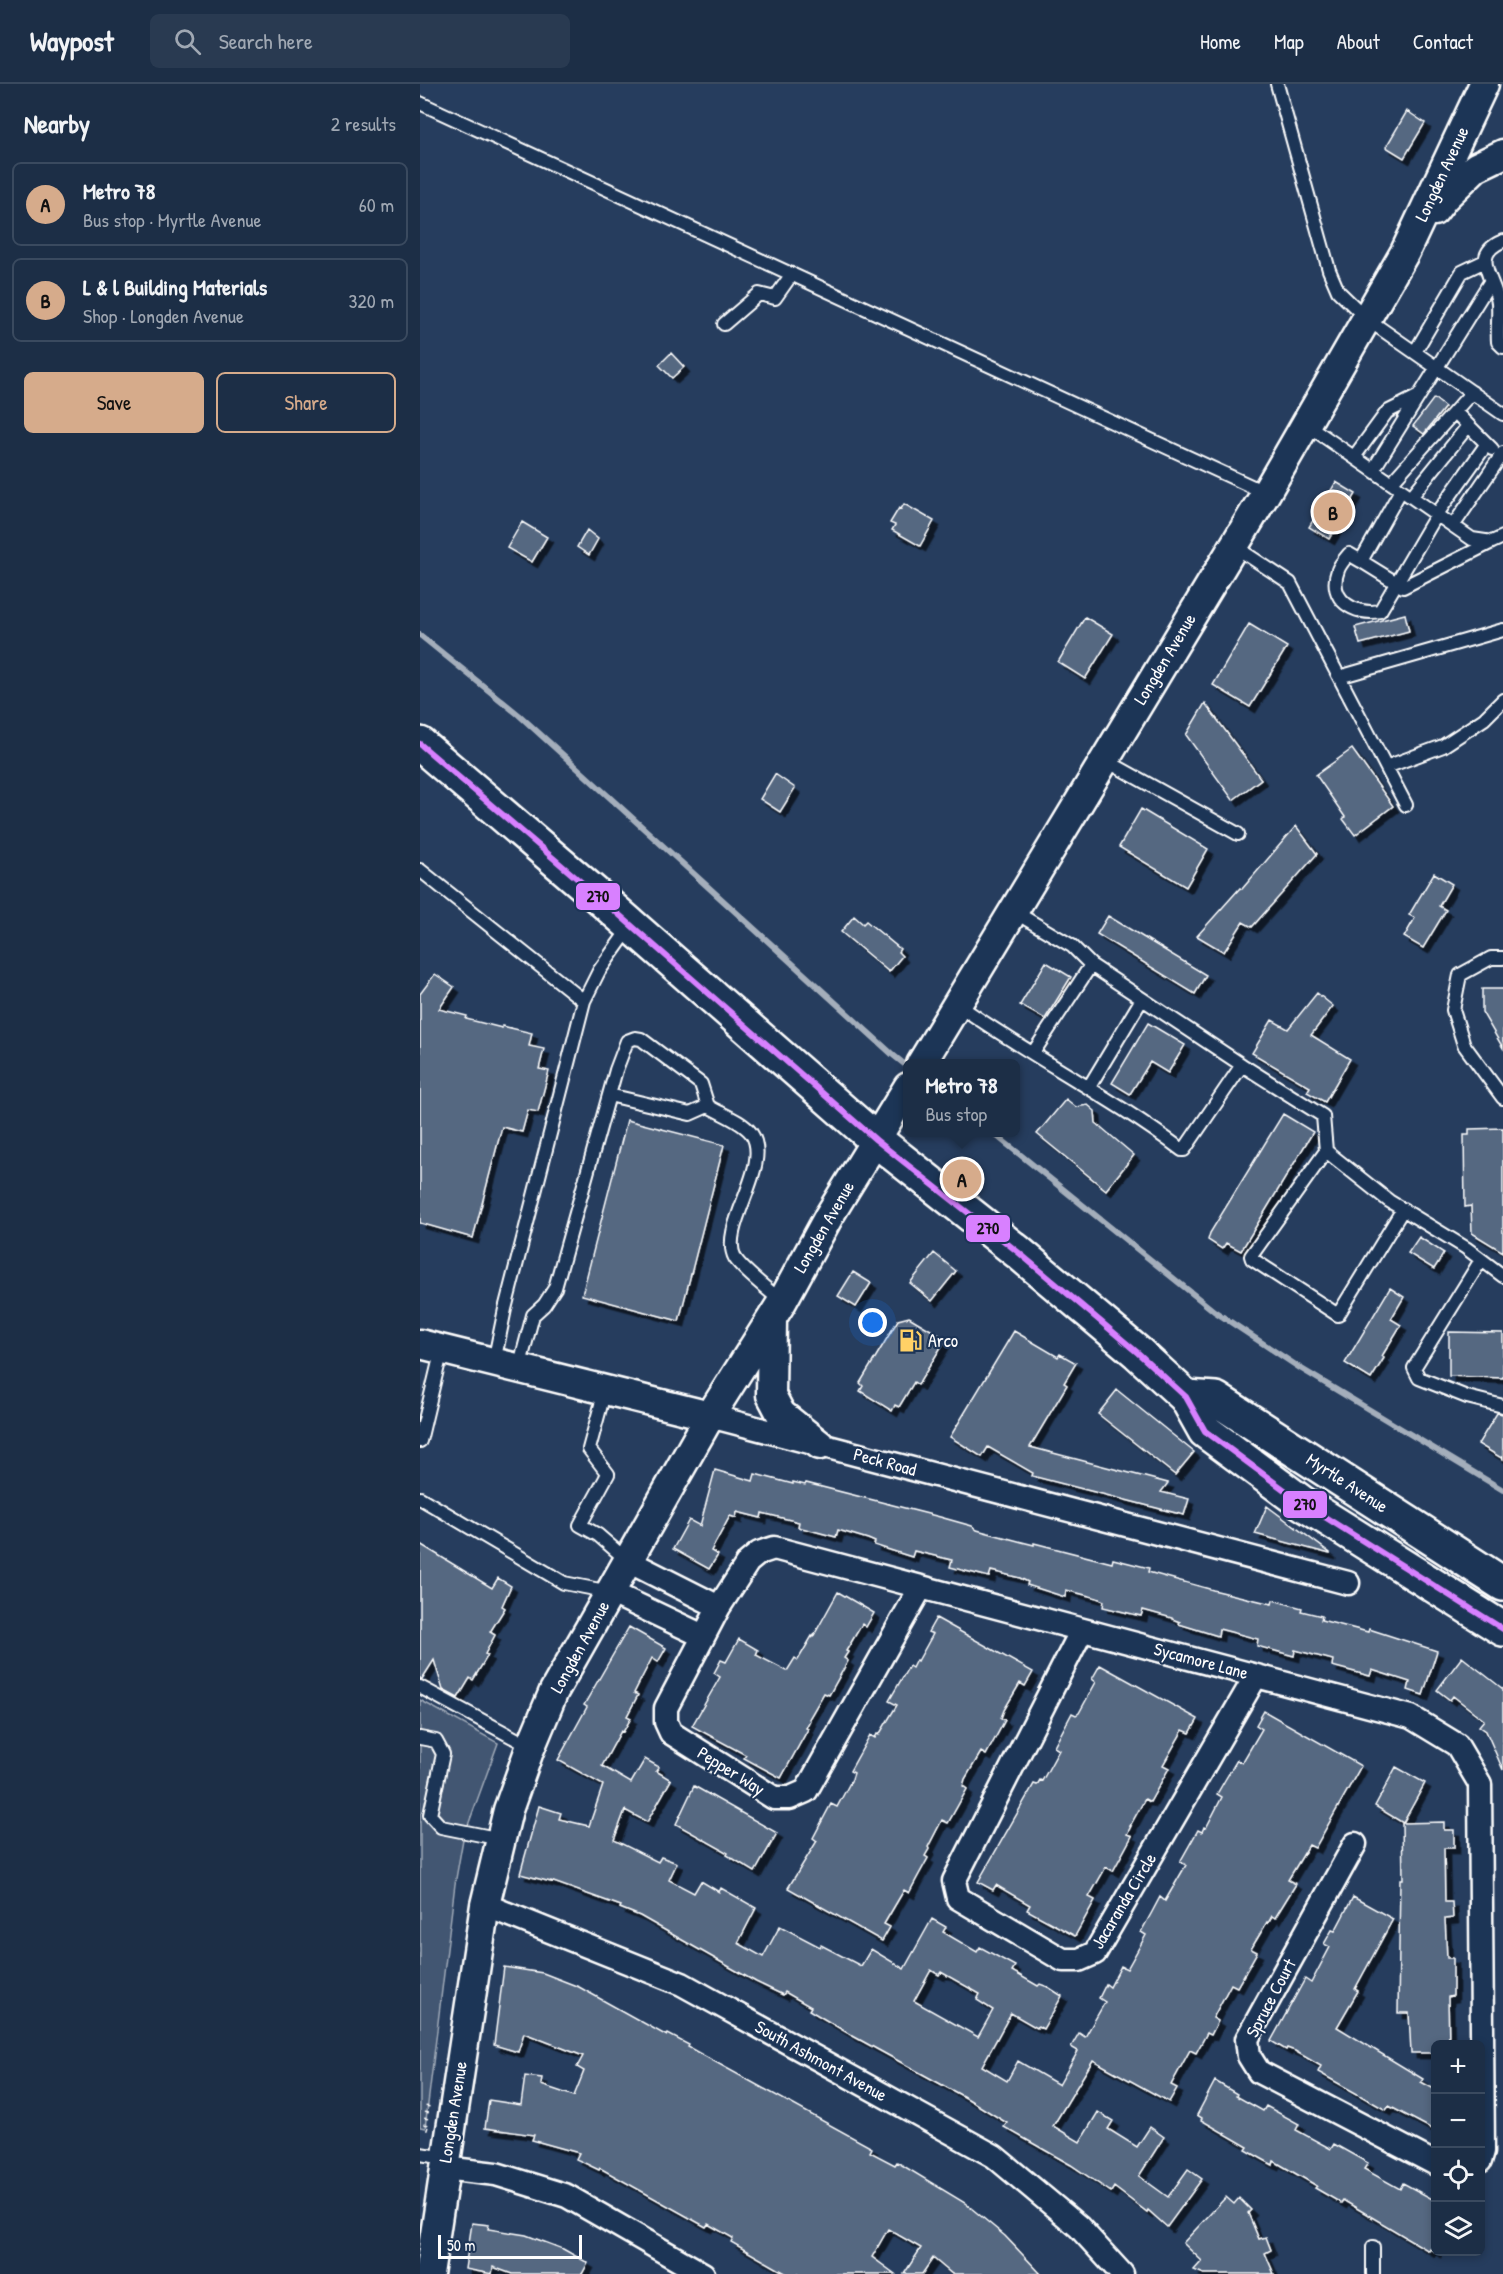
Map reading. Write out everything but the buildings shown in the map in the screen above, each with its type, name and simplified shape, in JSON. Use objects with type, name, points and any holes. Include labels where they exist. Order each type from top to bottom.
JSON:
[{"type":"main road","points":[[420,744],[620,915],[876,1140],[1026,1259],[1138,1353],[1186,1397],[1204,1431],[1291,1495],[1503,1629]]},
{"type":"main road","name":"Myrtle Avenue","points":[[1186,1397],[1216,1399],[1503,1584]]},
{"type":"street","name":"Longden Avenue","points":[[924,1059],[1266,494],[1405,252],[1488,93]]},
{"type":"street","name":"Longden Avenue","points":[[1405,252],[1444,198],[1476,167],[1503,154]]},
{"type":"street","points":[[420,730],[620,915]]},
{"type":"street","name":"Longden Avenue","points":[[426,2269],[437,2160],[485,1905],[508,1810],[531,1747],[554,1691],[710,1416],[777,1310],[829,1216],[903,1095]]},
{"type":"street","points":[[777,1310],[771,1395],[781,1414],[820,1445]]},
{"type":"street","name":"Peck Road","points":[[431,1346],[710,1416],[1348,1583]]},
{"type":"street","name":"Sycamore Lane","points":[[719,1607],[748,1562],[759,1553],[774,1548],[1411,1717],[1457,1745],[1480,1784],[1491,2094]]},
{"type":"street","points":[[628,1561],[719,1607]]},
{"type":"street","name":"Pepper Way","points":[[719,1607],[666,1708],[666,1722],[671,1733],[774,1797],[790,1798],[806,1791],[921,1587]]},
{"type":"street","points":[[610,1592],[703,1636]]},
{"type":"street","name":"Jacaranda Circle","points":[[1082,1630],[954,1881],[958,1898],[1063,1960],[1079,1960],[1095,1953],[1256,1676]]},
{"type":"street","name":"Spruce Court","points":[[1355,1844],[1247,2039],[1249,2056],[1259,2072],[1431,2161]]},
{"type":"street","name":"South Ashmont Avenue","points":[[485,1905],[681,1984],[994,2156],[1078,2227],[1122,2274]]},
{"type":"street","points":[[1483,2148],[1491,2094]]},
{"type":"street","points":[[437,2160],[496,2174],[567,2196],[703,2274]]},
{"type":"lane","points":[[1276,84],[1329,270],[1338,291],[1367,319],[1503,414]]},
{"type":"lane","points":[[420,103],[1266,494]]},
{"type":"lane","points":[[1503,241],[1494,246],[1486,255],[1485,261],[1498,301],[1498,342],[1503,347]]},
{"type":"lane","points":[[1415,352],[1462,272],[1485,261]]},
{"type":"lane","points":[[724,324],[759,294],[775,298],[792,274]]},
{"type":"lane","points":[[1373,470],[1490,282]]},
{"type":"lane","points":[[1361,561],[1401,490],[1455,412],[1472,392]]},
{"type":"lane","points":[[1354,457],[1387,412],[1420,396]]},
{"type":"lane","points":[[1453,525],[1503,452],[1486,445],[1455,412]]},
{"type":"lane","points":[[1306,424],[1472,539],[1498,539]]},
{"type":"lane","points":[[1401,490],[1468,426]]},
{"type":"lane","points":[[1486,445],[1437,514],[1396,582],[1387,602],[1380,611],[1359,612],[1350,608],[1338,594],[1337,571],[1349,554],[1396,582],[1403,586],[1498,539]]},
{"type":"lane","points":[[1234,546],[1290,583],[1406,805]]},
{"type":"lane","points":[[1340,677],[1503,630]]},
{"type":"lane","points":[[1386,767],[1443,746],[1484,718],[1503,700]]},
{"type":"lane","points":[[1105,760],[1238,834]]},
{"type":"lane","points":[[420,870],[584,1001]]},
{"type":"lane","points":[[1013,911],[1072,946],[1091,965],[1323,1116],[1326,1151],[1251,1257],[1252,1259],[1338,1316],[1403,1209]]},
{"type":"lane","points":[[506,1365],[505,1309],[584,1001],[599,971],[620,915]]},
{"type":"lane","points":[[1503,958],[1491,958],[1460,975],[1453,1010],[1464,1045],[1503,1098]]},
{"type":"lane","points":[[1033,1053],[1091,965]]},
{"type":"lane","points":[[1089,1086],[1142,999]]},
{"type":"lane","points":[[957,1005],[991,1028],[1089,1086],[1183,1150],[1242,1065]]},
{"type":"lane","points":[[506,1365],[533,1315],[544,1305],[555,1288],[622,1052],[627,1041],[635,1038],[641,1039],[701,1084],[708,1106],[751,1133],[755,1144],[753,1172],[734,1228],[732,1246],[735,1257],[777,1310]]},
{"type":"lane","points":[[609,1095],[690,1114],[708,1106]]},
{"type":"lane","points":[[1326,1151],[1403,1209],[1503,1276]]},
{"type":"lane","points":[[1481,1260],[1414,1368],[1419,1378],[1467,1396],[1503,1406]]},
{"type":"lane","points":[[420,1441],[431,1346]]},
{"type":"lane","points":[[605,1390],[589,1449],[608,1474],[580,1525],[598,1535],[628,1561]]},
{"type":"lane","points":[[420,1498],[564,1583],[610,1592]]},
{"type":"lane","points":[[420,1687],[531,1747]]},
{"type":"lane","points":[[420,1738],[436,1741],[443,1754],[430,1815],[441,1827],[501,1839]]},
{"type":"lane","points":[[1372,2247],[1373,2274]]},
{"type":"shaded area","points":[[420,1700],[498,1743],[463,1839],[455,1884],[425,2128],[420,2127]]},
{"type":"waterway","points":[[420,635],[519,715],[903,1063]]},
{"type":"waterway","points":[[998,1137],[1214,1311],[1300,1368],[1503,1490]]},
{"type":"transit line","name":"270","points":[[420,744],[876,1140],[1018,1252],[1138,1353],[1186,1397],[1205,1431],[1301,1502],[1503,1629]]},
{"type":"place","name":"L & l Building Materials","points":[[1333,512]]},
{"type":"place","name":"Metro 78","points":[[962,1179]]},
{"type":"place","name":"Arco","points":[[910,1341]]}]
